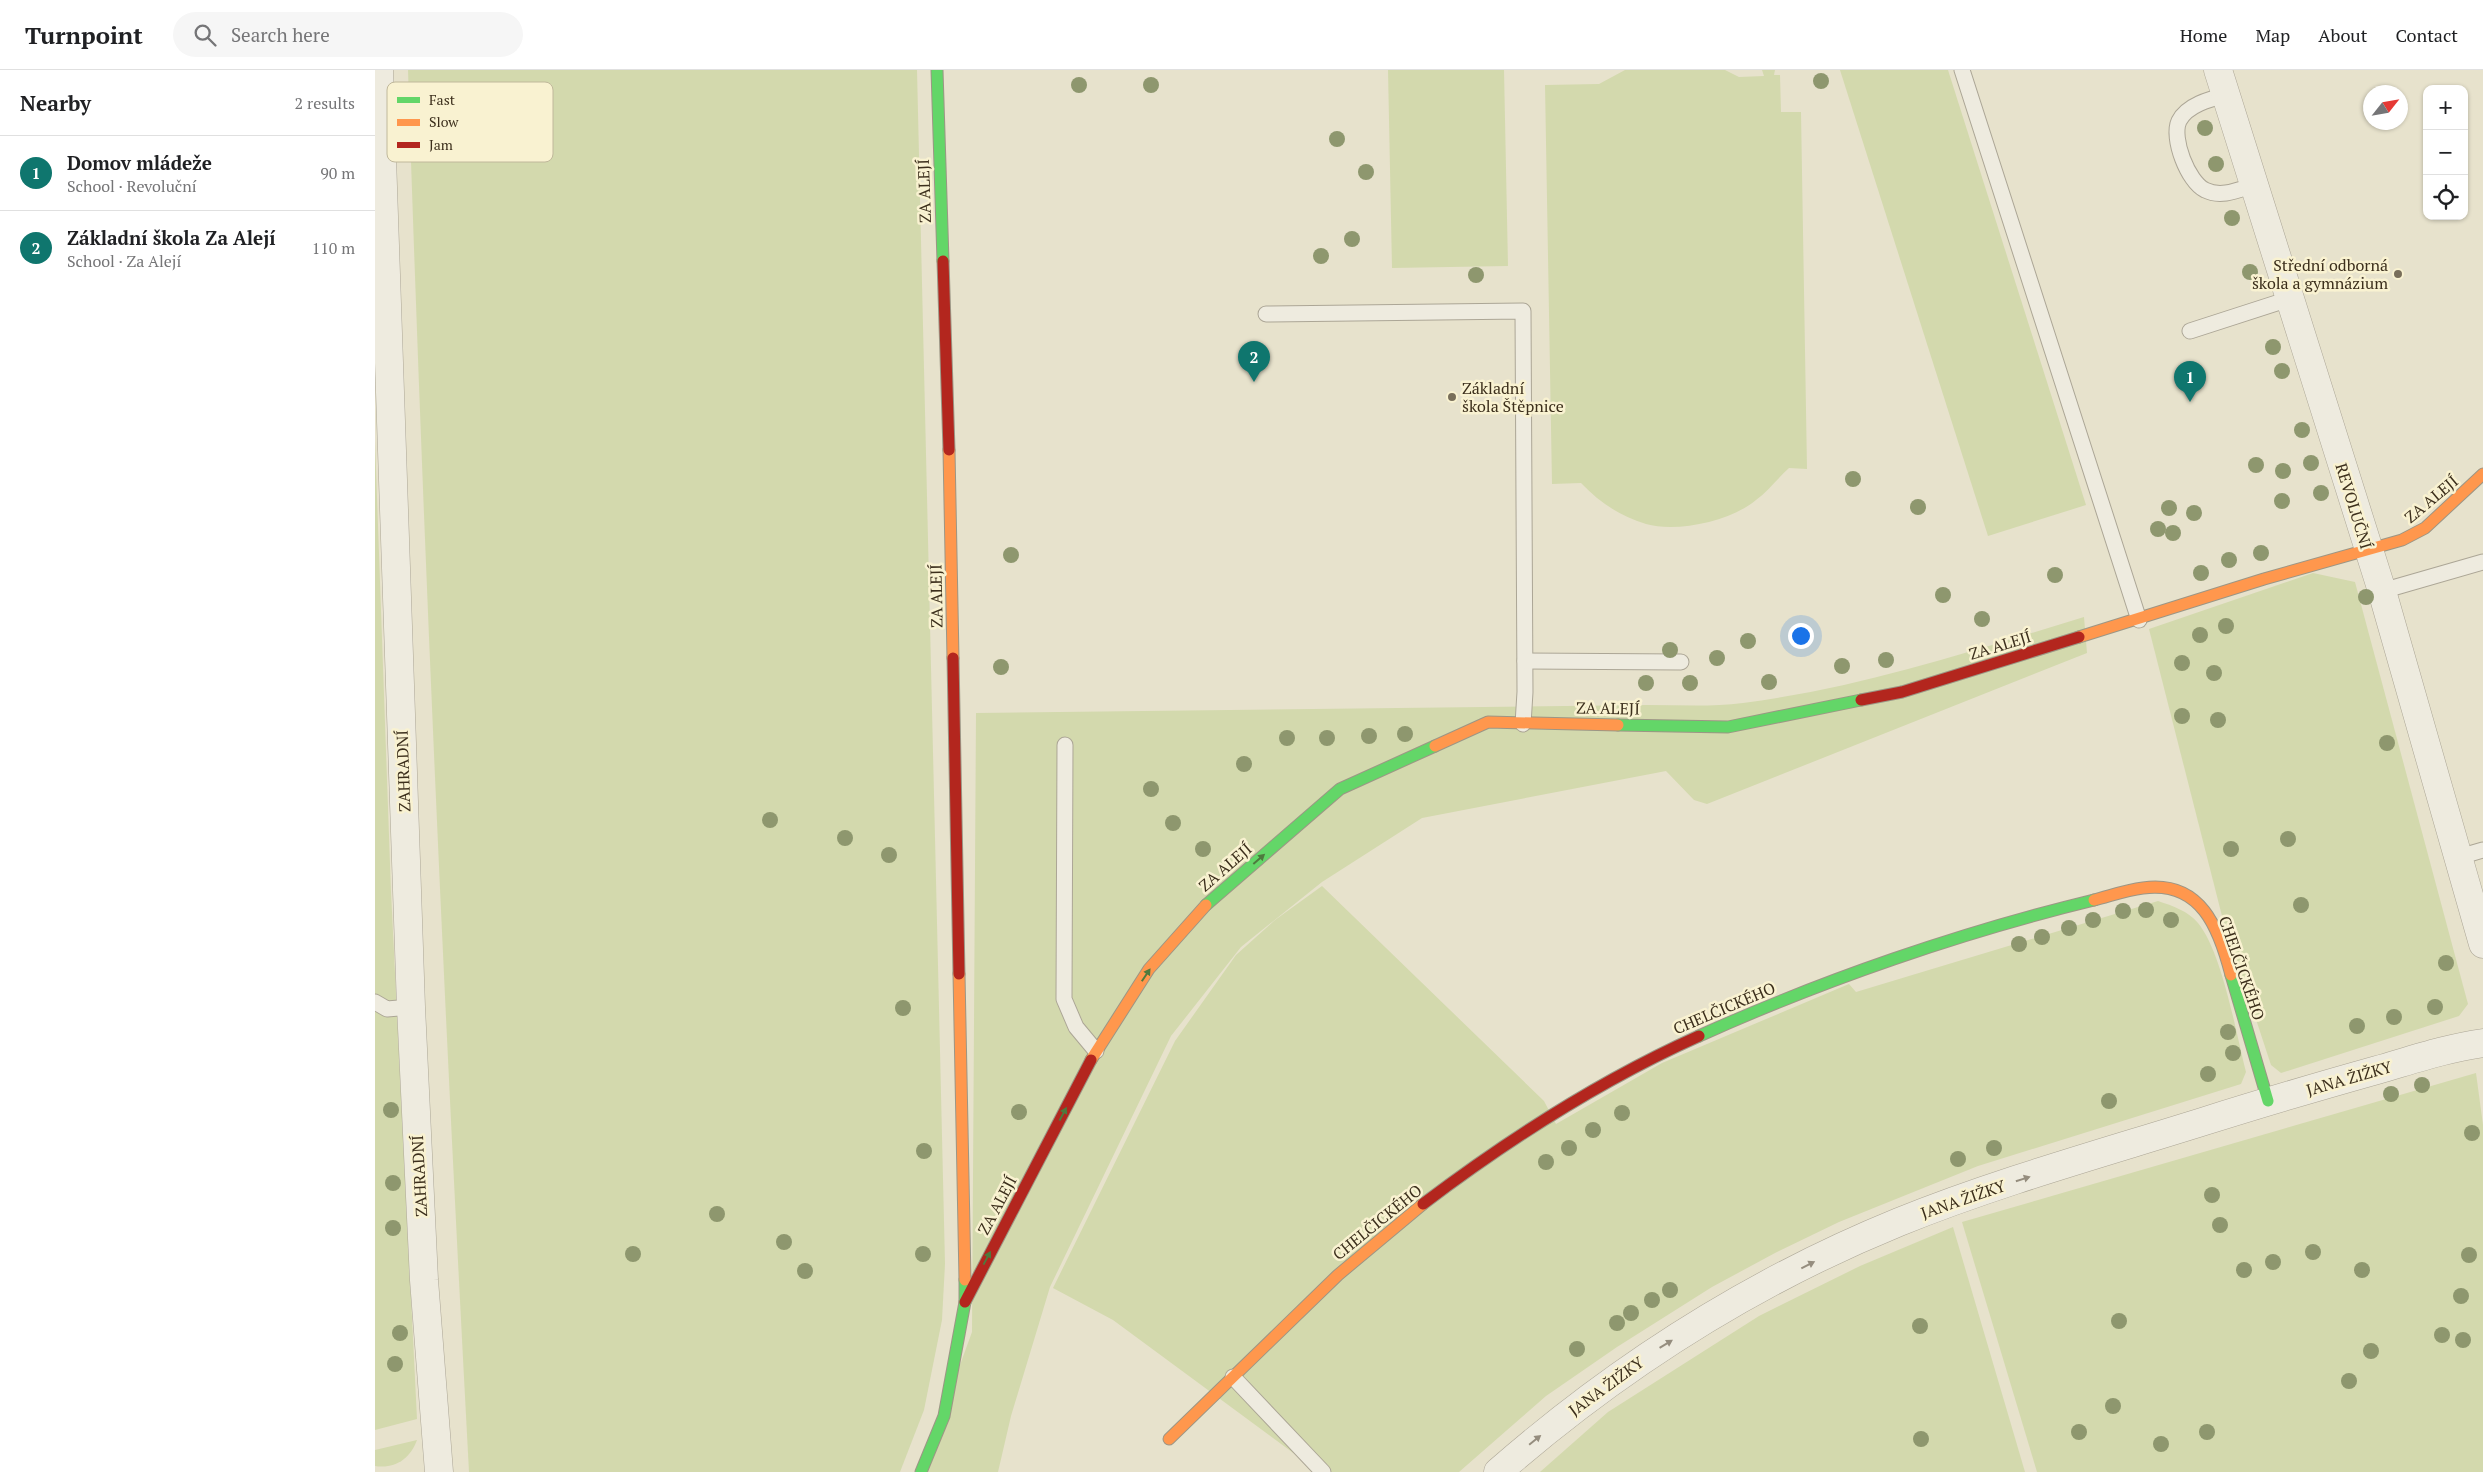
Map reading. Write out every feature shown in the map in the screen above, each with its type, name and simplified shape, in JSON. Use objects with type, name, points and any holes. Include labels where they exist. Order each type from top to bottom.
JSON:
[{"type":"street","name":"ZAHRADNÍ","points":[[379,70],[382,395],[424,1280],[439,1472]]},
{"type":"street","name":"ZA ALEJÍ","points":[[921,1472],[944,1416],[965,1302],[951,528],[937,70]]},
{"type":"street","name":"REVOLUČNÍ","points":[[2222,82],[2367,550],[2471,853],[2483,944]]},
{"type":"street","name":"ZA ALEJÍ","points":[[965,1302],[1096,1051],[1149,970],[1208,903],[1339,789],[1488,722],[1728,727],[1902,692],[2139,620],[2264,579],[2414,535],[2483,474]]},
{"type":"street","name":"CHELČICKÉHO","points":[[1169,1439],[1348,1265],[1448,1185],[1581,1100],[1667,1051],[1739,1018],[1852,975],[1982,932],[2143,888],[2168,888],[2179,891],[2196,901],[2204,909],[2222,948],[2268,1101]]},
{"type":"street","name":"JANA ŽIŽKY","points":[[1498,1472],[1608,1383],[1655,1351],[1741,1299],[1845,1246],[1951,1202],[2268,1101],[2446,1050],[2483,1043]]},
{"type":"lane","points":[[1962,70],[2139,620]]},
{"type":"lane","points":[[2222,82],[2210,99],[2185,113],[2179,121],[2177,134],[2181,153],[2186,169],[2204,190],[2223,194],[2254,185]]},
{"type":"lane","points":[[2190,331],[2289,299]]},
{"type":"lane","points":[[1266,314],[1523,311],[1525,661],[1523,724]]},
{"type":"lane","points":[[2382,591],[2483,562]]},
{"type":"lane","points":[[1525,661],[1681,662]]},
{"type":"lane","points":[[1065,746],[1064,999],[1076,1027],[1085,1041],[1096,1051]]},
{"type":"lane","points":[[375,1002],[387,1009],[411,1007]]},
{"type":"lane","points":[[1233,1377],[1323,1472]]},
{"type":"green space","points":[[408,70],[917,70],[945,1264],[942,1320],[924,1410],[900,1472],[469,1472],[435,771],[411,162],[553,162],[553,82],[408,82]]},
{"type":"green space","points":[[1388,70],[1504,70],[1508,266],[1392,268]]},
{"type":"green space","points":[[1625,70],[1725,70],[1739,77],[1764,76],[1762,70],[1775,70],[1774,75],[1780,75],[1781,112],[1801,112],[1807,469],[1789,468],[1765,493],[1733,514],[1688,526],[1673,527],[1646,524],[1611,508],[1581,483],[1552,484],[1545,85],[1599,84]]},
{"type":"green space","points":[[1840,70],[1948,70],[2086,505],[1988,536]]},
{"type":"green space","points":[[375,441],[391,892],[417,1419],[375,1430]]},
{"type":"green space","points":[[2313,573],[2355,582],[2468,1004],[2459,1016],[2281,1073],[2271,1065],[2222,916],[2149,629]]},
{"type":"green space","points":[[2084,617],[2087,653],[1707,804],[1694,800],[1666,771],[1422,818],[1322,882],[1241,947],[1171,1036],[1050,1287],[1011,1416],[998,1472],[921,1472],[972,1332],[976,713],[1708,705],[1743,703],[1830,688],[1873,678],[1958,655]]},
{"type":"green space","points":[[1322,886],[1544,1101],[1556,1124],[1662,1063],[1849,984],[1856,992],[2158,901],[2190,915],[2207,936],[2221,973],[2246,1072],[2241,1084],[1978,1166],[1839,1222],[1775,1253],[1712,1287],[1617,1347],[1546,1396],[1459,1472],[1319,1472],[1113,1320],[1053,1288],[1175,1041],[1236,955],[1275,920]]},
{"type":"green space","points":[[2476,1073],[2483,1125],[2483,1472],[2037,1472],[1962,1222]]},
{"type":"green space","points":[[1953,1227],[2025,1472],[1540,1472],[1608,1412],[1759,1316],[1860,1266]]},
{"type":"green space","points":[[417,1440],[414,1447],[401,1461],[389,1466],[375,1466],[375,1450]]},
{"type":"traffic: fast","points":[[937,70],[943,261]]},
{"type":"traffic: fast","points":[[1618,725],[1728,727],[1861,700]]},
{"type":"traffic: fast","points":[[1206,905],[1340,789],[1435,746]]},
{"type":"traffic: fast","points":[[1699,1036],[1794,996],[1894,959],[1994,927],[2094,900]]},
{"type":"traffic: fast","points":[[2231,975],[2268,1101]]},
{"type":"traffic: fast","points":[[921,1472],[944,1416],[965,1302],[965,1280]]},
{"type":"traffic: slow","points":[[949,450],[953,658]]},
{"type":"traffic: slow","points":[[2079,637],[2264,579],[2402,540],[2425,528],[2483,474]]},
{"type":"traffic: slow","points":[[1435,746],[1488,722],[1618,725]]},
{"type":"traffic: slow","points":[[2094,900],[2143,888],[2163,888],[2180,892],[2193,900],[2204,911],[2213,925],[2220,940],[2231,975]]},
{"type":"traffic: slow","points":[[1091,1060],[1149,969],[1206,905]]},
{"type":"traffic: slow","points":[[959,974],[965,1280]]},
{"type":"traffic: slow","points":[[1169,1439],[1338,1275],[1423,1204]]},
{"type":"traffic: jam","points":[[943,261],[949,450]]},
{"type":"traffic: jam","points":[[1861,700],[1902,692],[2079,637]]},
{"type":"traffic: jam","points":[[953,658],[959,974]]},
{"type":"traffic: jam","points":[[1423,1204],[1522,1134],[1591,1091],[1699,1036]]},
{"type":"traffic: jam","points":[[965,1302],[1091,1060]]},
{"type":"place","name":"Střední odborná škola a gymnázium","points":[[2398,274]]},
{"type":"place","name":"Základní škola Za Alejí","points":[[1254,382]]},
{"type":"place","name":"Základní škola Štěpnice","points":[[1452,397]]},
{"type":"place","name":"Domov mládeže","points":[[2190,402]]}]
